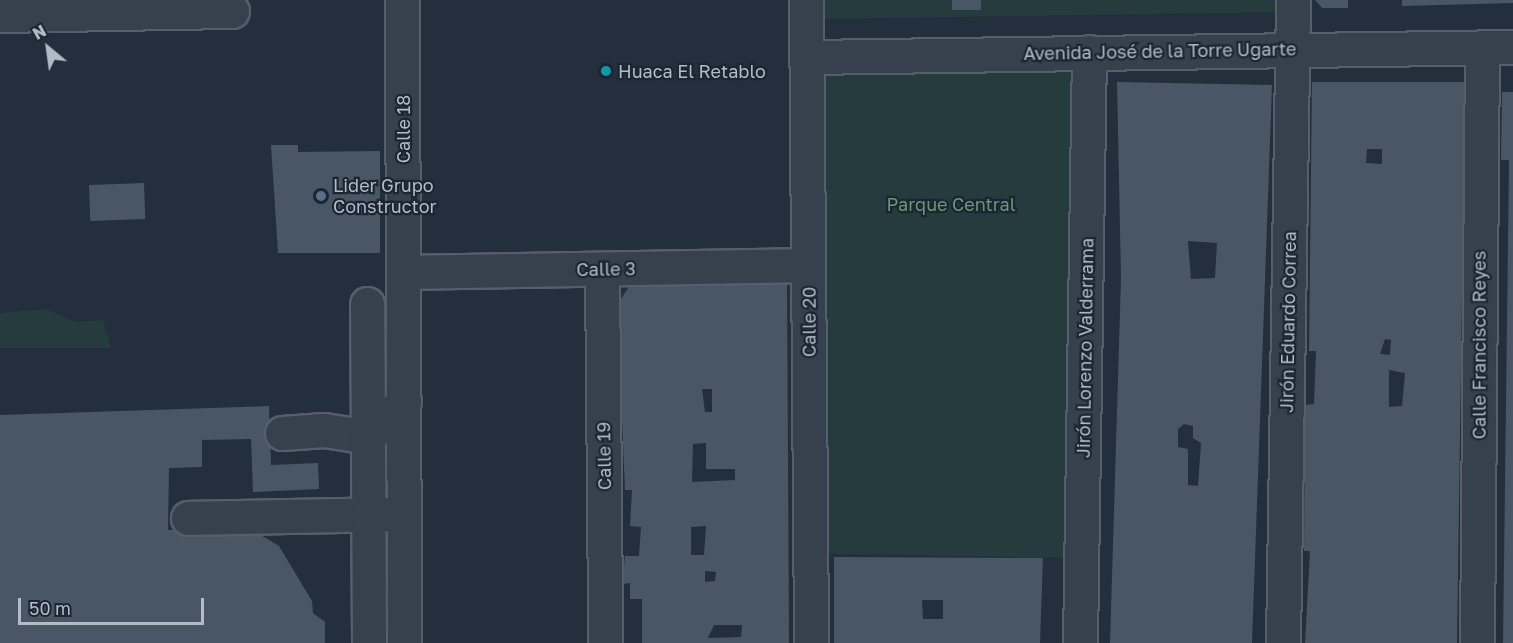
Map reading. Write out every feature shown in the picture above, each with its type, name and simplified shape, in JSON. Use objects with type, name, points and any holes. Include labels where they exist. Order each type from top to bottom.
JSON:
[{"type":"street","name":"Calle 18","points":[[402,0],[404,643]]},
{"type":"street","name":"Calle 20","points":[[806,0],[812,643]]},
{"type":"street","name":"Jirón Eduardo Correa","points":[[1283,643],[1293,0]]},
{"type":"street","points":[[0,15],[232,11]]},
{"type":"street","name":"Avenida José de la Torre Ugarte","points":[[807,57],[1497,47]]},
{"type":"street","name":"Calle Francisco Reyes","points":[[1477,643],[1497,47]]},
{"type":"street","name":"Jirón Lorenzo Valderrama","points":[[1080,643],[1089,52]]},
{"type":"street","name":"Calle 3","points":[[404,272],[808,266]]},
{"type":"street","name":"Calle 19","points":[[602,269],[605,643]]},
{"type":"street","points":[[367,304],[361,438],[369,514],[369,643]]},
{"type":"street","points":[[283,444],[325,453],[361,438],[404,401]]},
{"type":"street","points":[[188,518],[404,513]]},
{"type":"green space","points":[[820,0],[1281,0],[1281,12],[820,19]]},
{"type":"green space","name":"Parque Central","points":[[818,67],[1082,72],[1074,558],[810,553]]},
{"type":"green space","points":[[46,309],[76,322],[103,320],[111,348],[0,348],[0,313]]},
{"type":"building","points":[[952,0],[981,0],[981,10],[952,10]]},
{"type":"building","points":[[1315,0],[1348,0],[1348,8],[1322,8]]},
{"type":"building","points":[[1402,0],[1513,0],[1513,3],[1402,6]]},
{"type":"building","points":[[1117,82],[1272,85],[1252,643],[1110,643],[1121,278]],"holes":[[[1188,241],[1217,243],[1215,278],[1191,279]],[[1184,424],[1193,426],[1193,438],[1201,443],[1198,486],[1188,485],[1188,449],[1178,447],[1178,429]]]},
{"type":"building","points":[[1312,82],[1465,82],[1457,643],[1305,643],[1310,551],[1304,551],[1305,405],[1314,404],[1316,351],[1309,351]],"holes":[[[1367,149],[1382,149],[1382,164],[1366,163]],[[1385,339],[1391,340],[1390,355],[1380,354]],[[1389,370],[1405,373],[1402,406],[1389,407]]]},
{"type":"building","points":[[1502,92],[1513,92],[1513,643],[1503,643],[1509,160],[1501,160]]},
{"type":"building","points":[[271,145],[298,145],[298,152],[380,151],[380,253],[278,253]]},
{"type":"building","points":[[144,183],[145,219],[90,221],[89,185]]},
{"type":"building","points":[[787,283],[789,643],[642,643],[642,599],[630,599],[630,583],[622,584],[625,556],[639,556],[641,527],[630,526],[632,490],[625,490],[617,305],[630,285]],"holes":[[[702,389],[712,389],[712,412],[705,412]],[[706,443],[706,469],[735,469],[735,480],[692,482],[693,444]],[[706,526],[704,555],[691,555],[691,527]],[[705,571],[716,572],[715,581],[705,582]],[[714,625],[742,625],[741,637],[708,638]]]},
{"type":"building","points":[[269,406],[271,465],[318,463],[319,489],[253,492],[251,439],[202,440],[202,467],[169,468],[168,530],[249,528],[279,546],[312,601],[313,613],[325,622],[325,643],[0,643],[0,415]]},
{"type":"building","points":[[834,557],[1043,558],[1040,643],[834,643]],"holes":[[[922,600],[943,600],[943,619],[923,619]]]},
{"type":"place","name":"Huaca El Retablo","points":[[606,71]]},
{"type":"place","name":"Lider Grupo Constructor","points":[[321,196]]}]
